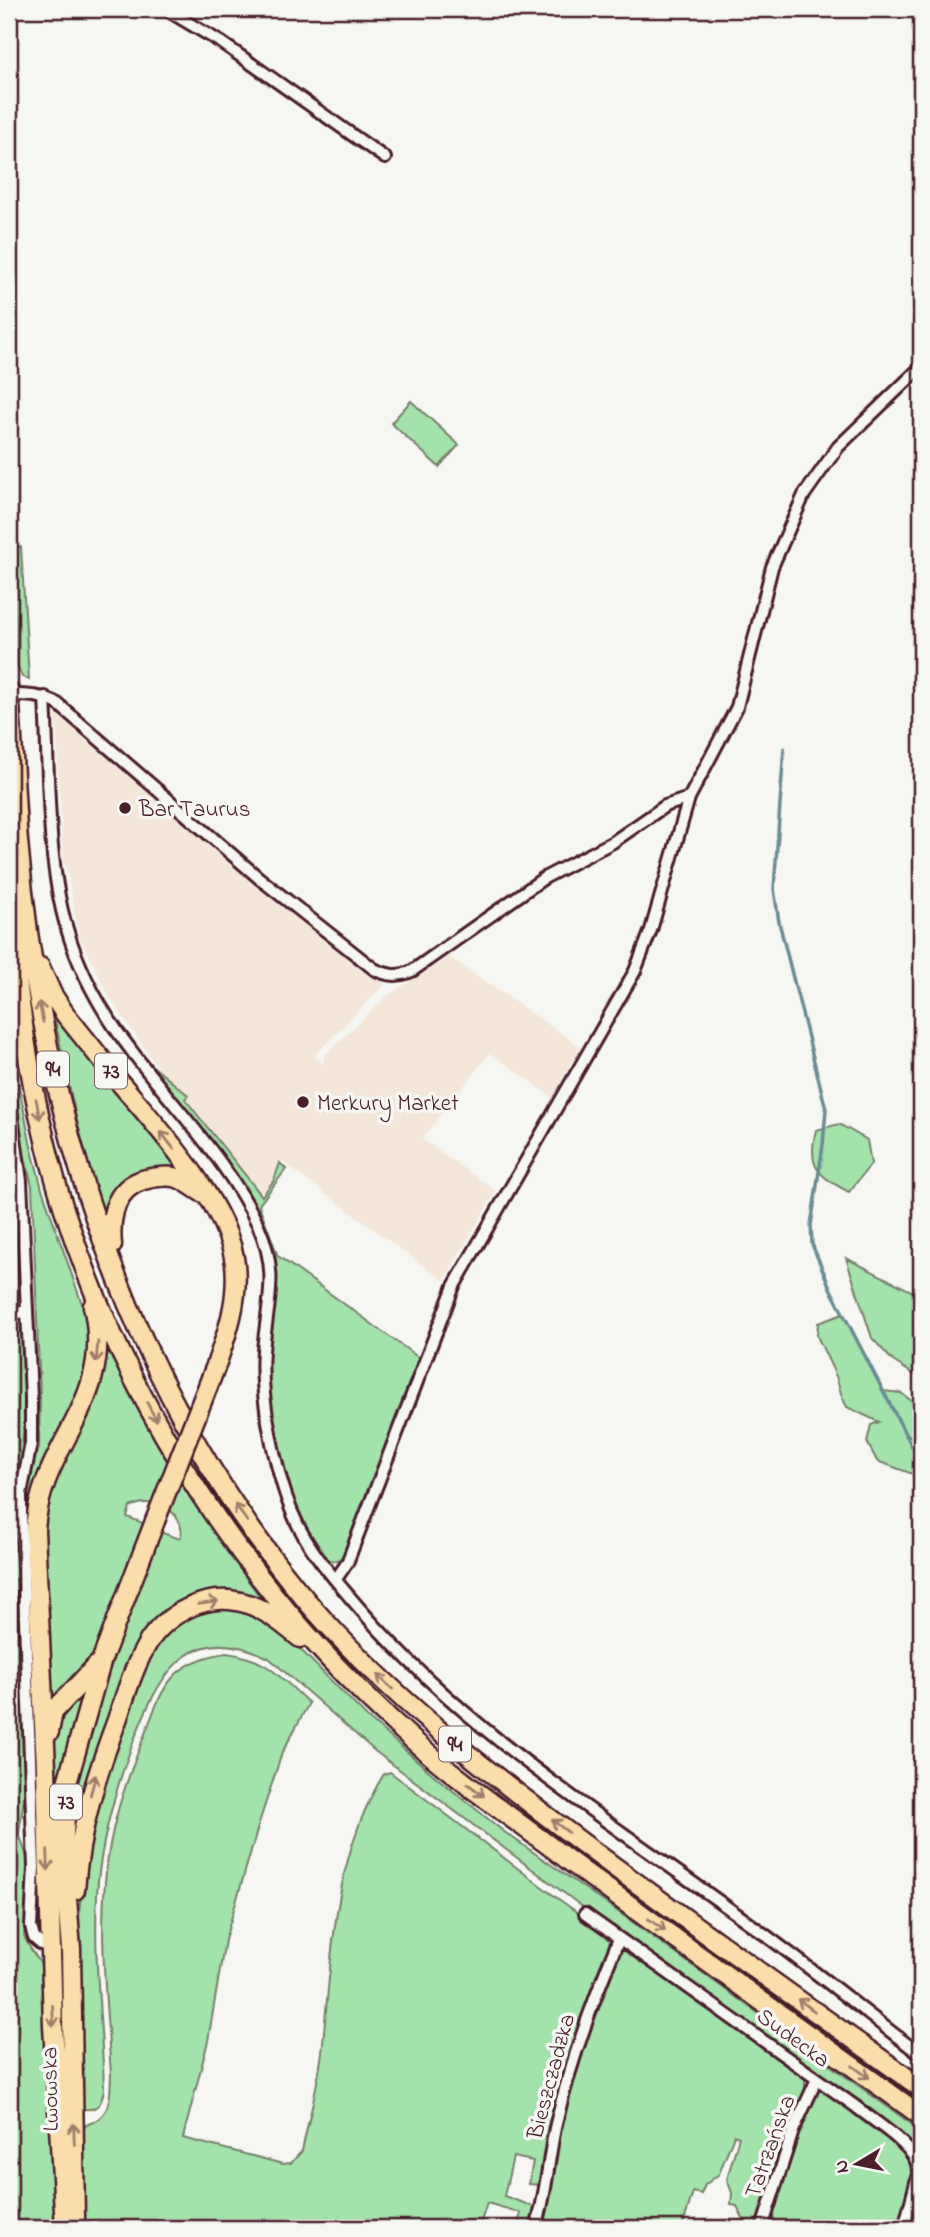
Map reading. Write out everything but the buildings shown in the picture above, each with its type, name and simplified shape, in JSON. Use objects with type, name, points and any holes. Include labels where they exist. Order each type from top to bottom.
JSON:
[{"type":"main road","name":"73","points":[[9,693],[18,841],[29,939],[48,986],[65,1014],[155,1124],[207,1195],[221,1219],[232,1250],[236,1282],[232,1318],[102,1659],[67,1783],[63,1849],[71,1950]]},
{"type":"main road","name":"73","points":[[9,883],[15,969],[41,1123],[65,1211],[83,1261],[99,1336],[96,1365],[84,1406],[49,1469],[36,1513],[38,1635],[46,1767]]},
{"type":"main road","name":"94","points":[[29,939],[39,1002],[65,1118],[88,1197],[121,1286],[148,1347],[207,1462],[236,1506],[310,1605],[376,1674],[465,1753],[921,2088]]},
{"type":"main road","points":[[121,1286],[111,1243],[110,1224],[118,1197],[128,1187],[140,1181],[174,1177],[207,1195]]},
{"type":"main road","name":"94","points":[[83,1261],[121,1350],[171,1446],[230,1537],[333,1664],[404,1733],[500,1809],[921,2116]]},
{"type":"main road","points":[[71,1950],[82,1830],[95,1778],[137,1664],[150,1640],[166,1621],[195,1605],[237,1601],[263,1611],[333,1664]]},
{"type":"main road","points":[[46,1767],[53,1712],[102,1659]]},
{"type":"main road","name":"Lwowska","points":[[46,1767],[51,1948],[65,2228]]},
{"type":"main road","name":"Lwowska","points":[[71,1950],[75,2228]]},
{"type":"street","points":[[165,9],[222,43],[385,158]]},
{"type":"street","points":[[335,1579],[347,1563],[454,1286],[635,971],[651,930],[689,798],[737,707],[772,567],[804,495],[838,447],[921,367]]},
{"type":"street","points":[[9,693],[45,697],[58,705],[259,878],[374,969],[392,975],[412,971],[544,878],[613,842],[665,806],[689,798]]},
{"type":"street","points":[[45,697],[53,848],[67,929],[92,991],[109,1020],[233,1182],[259,1227],[267,1251],[271,1306],[263,1352],[265,1402],[282,1481],[301,1533],[335,1579],[414,1667],[496,1738],[766,1936],[921,2055]]},
{"type":"street","points":[[9,1094],[21,1181],[31,1443],[21,1494],[34,1867],[31,1927],[34,1938],[41,1944],[71,1950]]},
{"type":"street","points":[[9,1315],[27,1311]]},
{"type":"street","name":"Sudecka","points":[[585,1914],[897,2139],[916,2160],[918,2175],[904,2228]]},
{"type":"street","name":"Bieszczadzka","points":[[536,2228],[567,2081],[619,1938]]},
{"type":"street","name":"Tatrzańska","points":[[762,2228],[793,2130],[817,2080]]},
{"type":"shaded area","points":[[55,705],[385,984],[314,1056],[323,1064],[324,1056],[386,997],[448,956],[581,1047],[552,1097],[490,1053],[422,1139],[496,1191],[444,1281],[281,1161],[273,1182],[262,1196],[185,1099],[188,1095],[162,1074],[110,998],[79,936],[66,866],[63,863]]},
{"type":"green space","points":[[411,401],[459,445],[439,467],[391,423]]},
{"type":"green space","points":[[13,547],[21,547],[29,679],[22,677],[17,665]]},
{"type":"green space","points":[[52,1007],[186,1173],[112,1195],[103,1215],[77,1122]]},
{"type":"green space","points":[[9,1012],[17,1076],[30,1142],[42,1189],[83,1307],[91,1348],[83,1387],[35,1486],[42,1930],[37,1926],[25,1501],[30,1472],[39,1447],[40,1397],[32,1186],[17,1125],[12,1089]]},
{"type":"green space","points":[[155,1068],[188,1095],[185,1099],[262,1196],[274,1180],[280,1163],[286,1169],[259,1205],[278,1256],[419,1358],[344,1555],[339,1560],[334,1561],[324,1556],[309,1537],[293,1500],[278,1449],[268,1397],[267,1375],[276,1274],[272,1246],[264,1223],[224,1158],[159,1080]]},
{"type":"green space","points":[[839,1124],[867,1140],[871,1164],[849,1192],[822,1175],[814,1161],[816,1130]]},
{"type":"green space","points":[[846,1258],[921,1296],[921,1379],[893,1361],[872,1338]]},
{"type":"green space","points":[[843,1314],[883,1391],[901,1393],[921,1408],[921,1446],[904,1431],[921,1464],[921,1477],[877,1461],[867,1442],[871,1425],[879,1422],[847,1407],[842,1397],[836,1376],[817,1336],[818,1323]]},
{"type":"green space","points":[[9,1323],[22,1323],[25,1408],[19,1483],[19,1631],[23,1647],[27,1778],[19,1833],[30,1866],[24,1935],[43,1970],[55,2228],[9,2228]]},
{"type":"green space","points":[[105,1343],[140,1413],[178,1479],[267,1606],[248,1597],[157,1622],[71,1864],[71,1799],[90,1713],[160,1532],[181,1537],[178,1519],[165,1507],[148,1503],[130,1507],[127,1517],[143,1523],[94,1652],[87,1667],[49,1708],[41,1574],[43,1508]]},
{"type":"green space","points":[[219,1608],[243,1610],[267,1621],[294,1643],[367,1717],[503,1831],[921,2131],[921,2157],[894,2133],[632,1944],[376,1752],[269,1658],[240,1647],[216,1645],[195,1650],[178,1662],[164,1679],[141,1723],[115,1797],[103,1847],[96,1907],[104,2089],[99,2105],[93,2109],[83,2109],[79,1926],[85,1853],[94,1805],[137,1681],[153,1647],[179,1622]]},
{"type":"green space","points":[[226,1653],[252,1659],[272,1670],[309,1703],[282,1753],[225,1940],[208,2041],[183,2138],[283,2164],[291,2163],[302,2151],[320,2064],[333,1945],[345,1873],[367,1805],[384,1774],[390,1772],[553,1895],[805,2076],[805,2088],[760,2222],[752,2225],[744,2220],[737,2206],[731,2205],[732,2193],[727,2179],[739,2137],[734,2135],[719,2174],[705,2185],[701,2194],[693,2192],[682,2228],[540,2228],[542,2185],[529,2184],[533,2161],[513,2157],[504,2196],[538,2208],[531,2228],[517,2228],[521,2213],[487,2203],[479,2228],[80,2228],[84,2129],[105,2112],[110,2091],[103,1921],[104,1890],[116,1818],[126,1783],[150,1722],[170,1681],[191,1663]]},
{"type":"green space","points":[[81,1696],[67,1744],[56,1809],[53,1764],[56,1730],[65,1711]]},
{"type":"green space","points":[[825,2089],[887,2134],[915,2166],[901,2228],[767,2228],[811,2099],[817,2092]]},
{"type":"green space","points":[[921,2178],[921,2228],[906,2228]]},
{"type":"waterway","points":[[784,748],[774,889],[779,922],[826,1109],[811,1225],[812,1244],[831,1290],[921,1464]]},
{"type":"place","name":"Bar Taurus","points":[[125,808]]},
{"type":"place","name":"Merkury Market","points":[[303,1102]]}]
